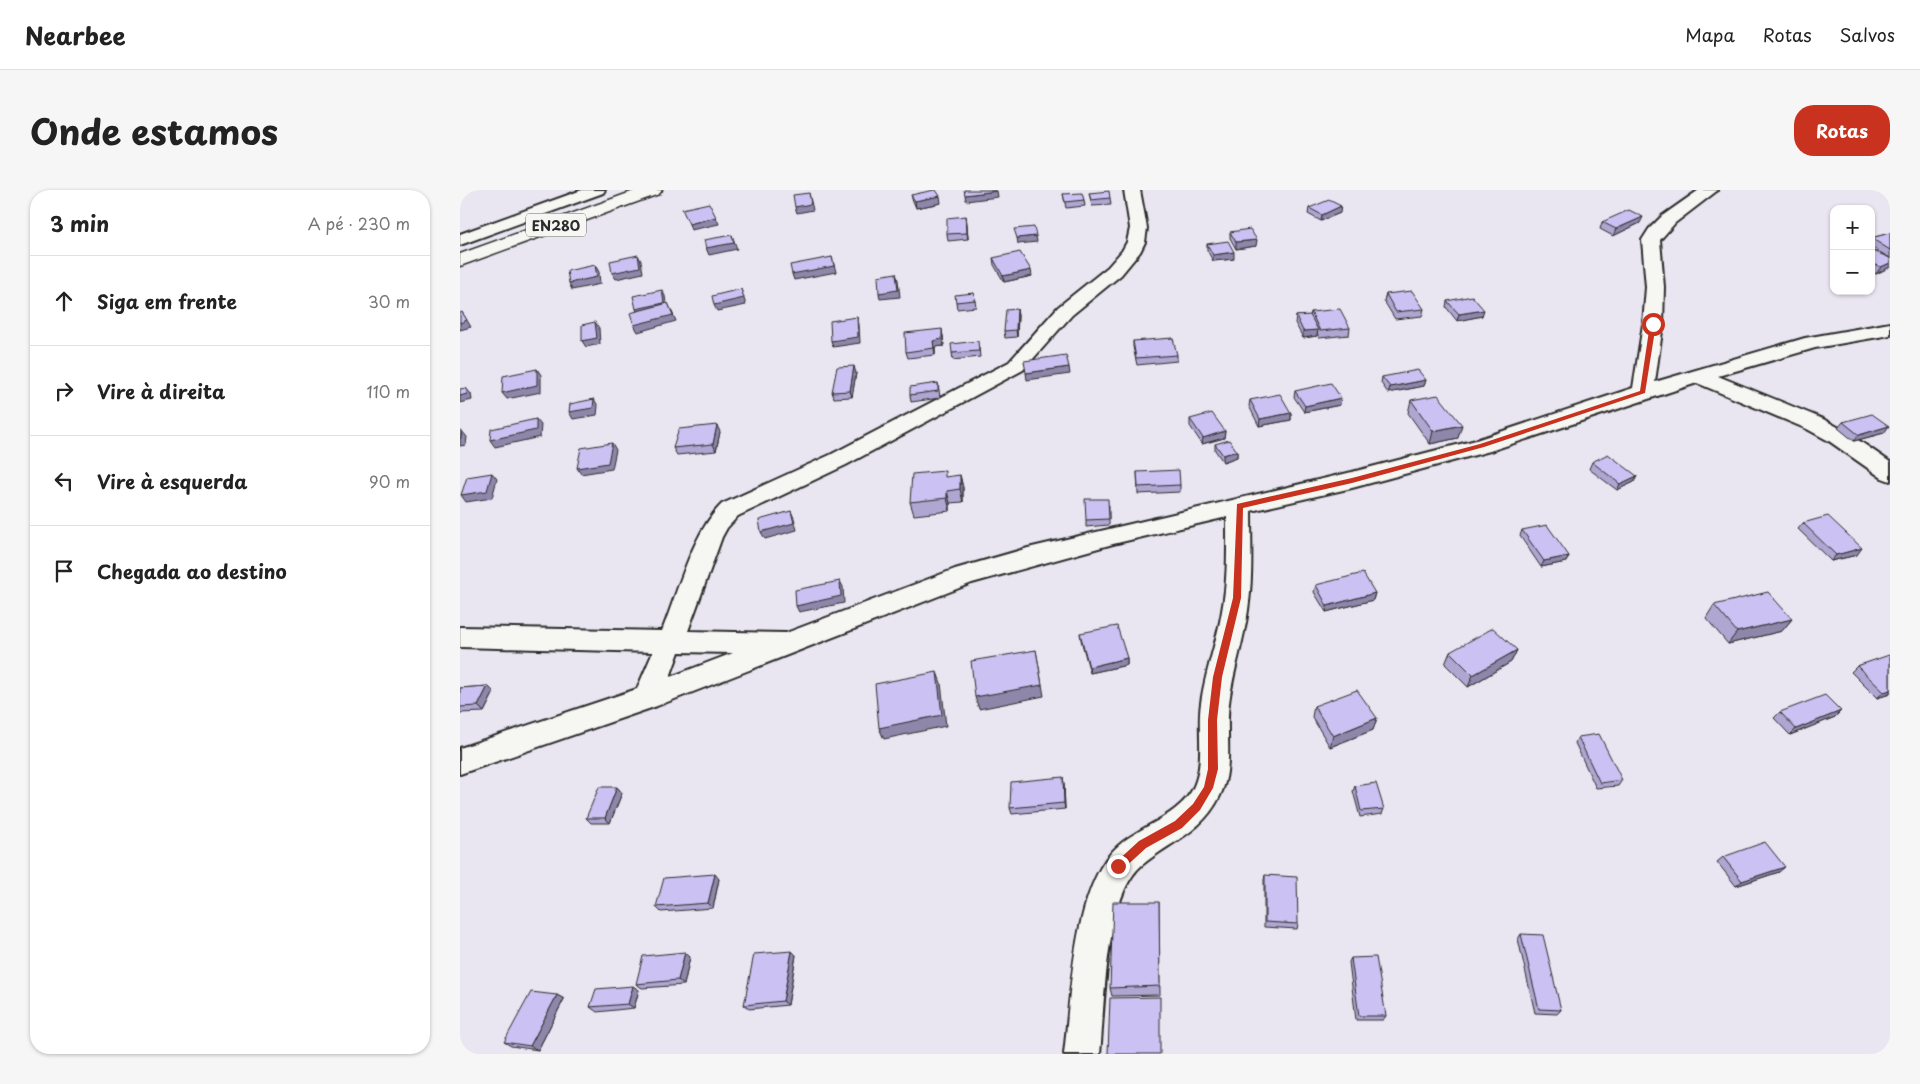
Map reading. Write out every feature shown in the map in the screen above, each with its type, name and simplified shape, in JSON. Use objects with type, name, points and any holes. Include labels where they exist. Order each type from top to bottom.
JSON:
[{"type":"main road","name":"EN280","points":[[460,260],[653,190]]},
{"type":"street","points":[[460,240],[597,190]]},
{"type":"street","points":[[647,698],[690,594],[710,537],[724,514],[838,460],[1016,366],[1030,356],[1064,312],[1081,296],[1102,283],[1130,253],[1136,242],[1140,227],[1131,202],[1132,190]]},
{"type":"street","points":[[1643,392],[1653,324],[1655,287],[1651,240],[1653,234],[1671,218],[1710,190]]},
{"type":"street","points":[[460,761],[647,698],[964,576],[1104,537],[1352,480],[1482,446],[1643,392],[1812,342],[1890,329]]},
{"type":"street","points":[[1699,376],[1815,424],[1890,473]]},
{"type":"street","points":[[1082,1054],[1096,936],[1102,906],[1118,866],[1142,844],[1179,824],[1196,807],[1209,788],[1213,769],[1213,720],[1218,677],[1237,598],[1239,506]]},
{"type":"street","points":[[460,637],[670,643],[787,644]]},
{"type":"building","points":[[934,190],[940,196],[915,201],[911,195]]},
{"type":"building","points":[[964,190],[996,190],[997,191],[965,195]]},
{"type":"building","points":[[1109,191],[1110,198],[1091,200],[1089,193]]},
{"type":"building","points":[[809,193],[811,204],[795,207],[793,195]]},
{"type":"building","points":[[1082,193],[1084,200],[1065,202],[1063,194]]},
{"type":"building","points":[[1329,200],[1341,206],[1322,215],[1309,208]]},
{"type":"building","points":[[709,203],[716,217],[689,224],[682,209]]},
{"type":"building","points":[[1629,210],[1643,217],[1616,229],[1602,222]]},
{"type":"building","points":[[966,216],[967,233],[947,234],[947,218]]},
{"type":"building","points":[[1034,227],[1036,236],[1017,238],[1014,229]]},
{"type":"building","points":[[1250,229],[1257,240],[1236,242],[1230,232]]},
{"type":"building","points":[[1890,233],[1890,250],[1875,241],[1875,237]]},
{"type":"building","points":[[732,235],[734,243],[706,248],[704,240]]},
{"type":"building","points":[[1228,241],[1234,252],[1213,255],[1207,244]]},
{"type":"building","points":[[1020,252],[1031,270],[1003,276],[993,258]]},
{"type":"building","points":[[1875,252],[1890,258],[1890,263],[1881,267],[1875,265]]},
{"type":"building","points":[[638,255],[640,267],[612,273],[610,261]]},
{"type":"building","points":[[832,257],[834,266],[792,274],[790,265]]},
{"type":"building","points":[[595,265],[597,277],[569,283],[567,271]]},
{"type":"building","points":[[896,273],[898,290],[879,293],[878,276]]},
{"type":"building","points":[[741,289],[744,298],[714,305],[712,296]]},
{"type":"building","points":[[662,290],[664,303],[636,309],[633,296]]},
{"type":"building","points":[[1412,291],[1424,309],[1396,312],[1386,294]]},
{"type":"building","points":[[974,293],[975,300],[956,302],[955,295]]},
{"type":"building","points":[[1472,296],[1484,310],[1459,314],[1447,301]]},
{"type":"building","points":[[668,303],[673,315],[634,325],[630,313]]},
{"type":"building","points":[[1017,309],[1016,330],[1004,331],[1006,310]]},
{"type":"building","points":[[1340,309],[1350,328],[1320,331],[1311,312]]},
{"type":"building","points":[[462,312],[467,320],[460,323],[460,313]]},
{"type":"building","points":[[1310,315],[1318,330],[1303,331],[1296,316]]},
{"type":"building","points":[[857,317],[858,337],[831,341],[830,321]]},
{"type":"building","points":[[595,322],[597,338],[582,341],[582,325]]},
{"type":"building","points":[[942,329],[942,339],[933,341],[934,348],[906,352],[905,333]]},
{"type":"building","points":[[1173,338],[1177,355],[1136,358],[1133,341]]},
{"type":"building","points":[[978,341],[979,351],[952,353],[951,344]]},
{"type":"building","points":[[1066,355],[1069,367],[1026,373],[1024,361]]},
{"type":"building","points":[[854,366],[850,391],[832,392],[837,367]]},
{"type":"building","points":[[537,369],[537,385],[502,393],[503,376]]},
{"type":"building","points":[[1418,370],[1426,380],[1390,387],[1382,377]]},
{"type":"building","points":[[938,383],[938,391],[910,395],[910,387]]},
{"type":"building","points":[[1331,383],[1341,398],[1305,406],[1295,391]]},
{"type":"building","points":[[466,388],[467,394],[460,396],[460,389]]},
{"type":"building","points":[[1280,394],[1291,413],[1260,419],[1250,400]]},
{"type":"building","points":[[1438,395],[1462,425],[1433,431],[1411,400]]},
{"type":"building","points":[[594,399],[593,408],[569,412],[570,404]]},
{"type":"building","points":[[1212,413],[1225,431],[1203,438],[1190,419]]},
{"type":"building","points":[[1872,414],[1889,426],[1859,435],[1843,422]]},
{"type":"building","points":[[536,419],[536,430],[490,440],[491,429]]},
{"type":"building","points":[[717,425],[713,444],[673,448],[679,429]]},
{"type":"building","points":[[1229,440],[1237,451],[1223,455],[1215,444]]},
{"type":"building","points":[[612,443],[608,463],[577,468],[581,448]]},
{"type":"building","points":[[1608,454],[1637,476],[1620,484],[1592,462]]},
{"type":"building","points":[[1179,470],[1180,485],[1138,487],[1137,472]]},
{"type":"building","points":[[945,471],[945,477],[960,475],[960,489],[947,491],[947,498],[910,502],[912,474]]},
{"type":"building","points":[[492,473],[487,491],[461,495],[467,477]]},
{"type":"building","points":[[1085,499],[1108,499],[1109,519],[1086,520]]},
{"type":"building","points":[[791,511],[794,523],[761,532],[759,520]]},
{"type":"building","points":[[1828,516],[1862,548],[1836,555],[1803,523]]},
{"type":"building","points":[[1547,525],[1569,556],[1544,561],[1522,530]]},
{"type":"building","points":[[1363,573],[1375,593],[1327,606],[1316,585]]},
{"type":"building","points":[[840,581],[841,596],[796,606],[795,590]]},
{"type":"building","points":[[1768,592],[1792,619],[1737,632],[1714,605]]},
{"type":"building","points":[[1117,626],[1127,658],[1089,667],[1080,633]]},
{"type":"building","points":[[1493,628],[1517,650],[1473,675],[1450,652]]},
{"type":"building","points":[[1036,650],[1042,685],[975,697],[971,661]]},
{"type":"building","points":[[1889,655],[1890,690],[1884,692],[1857,666]]},
{"type":"building","points":[[937,672],[942,715],[879,728],[875,684]]},
{"type":"building","points":[[488,686],[478,706],[460,707],[460,688]]},
{"type":"building","points":[[1357,690],[1377,718],[1333,736],[1314,706]]},
{"type":"building","points":[[1825,695],[1841,711],[1796,729],[1780,712]]},
{"type":"building","points":[[1599,734],[1622,780],[1600,783],[1578,737]]},
{"type":"building","points":[[1063,777],[1064,803],[1010,808],[1011,782]]},
{"type":"building","points":[[1376,783],[1384,809],[1361,811],[1355,786]]},
{"type":"building","points":[[599,787],[617,787],[605,818],[586,818]]},
{"type":"building","points":[[1765,842],[1785,867],[1742,881],[1723,857]]},
{"type":"building","points":[[715,874],[708,903],[656,907],[664,878]]},
{"type":"building","points":[[1265,875],[1297,877],[1298,924],[1265,922]]},
{"type":"building","points":[[1113,902],[1159,902],[1160,986],[1110,988]]},
{"type":"building","points":[[1521,934],[1543,935],[1561,1010],[1539,1009]]},
{"type":"building","points":[[792,951],[783,1001],[744,1005],[754,954]]},
{"type":"building","points":[[685,952],[678,980],[636,984],[643,956]]},
{"type":"building","points":[[1376,957],[1386,1016],[1359,1016],[1351,958]]},
{"type":"building","points":[[633,986],[628,1004],[590,1007],[596,989]]},
{"type":"building","points":[[531,992],[557,995],[530,1046],[504,1042]]},
{"type":"building","points":[[1160,997],[1160,1054],[1108,1054],[1110,998]]},
{"type":"route","points":[[1118,866],[1142,844],[1179,824],[1196,807],[1209,788],[1213,769],[1213,720],[1218,677],[1228,642],[1237,598],[1240,550],[1239,506],[1352,480],[1482,446],[1643,392],[1652,343],[1653,324]]}]
